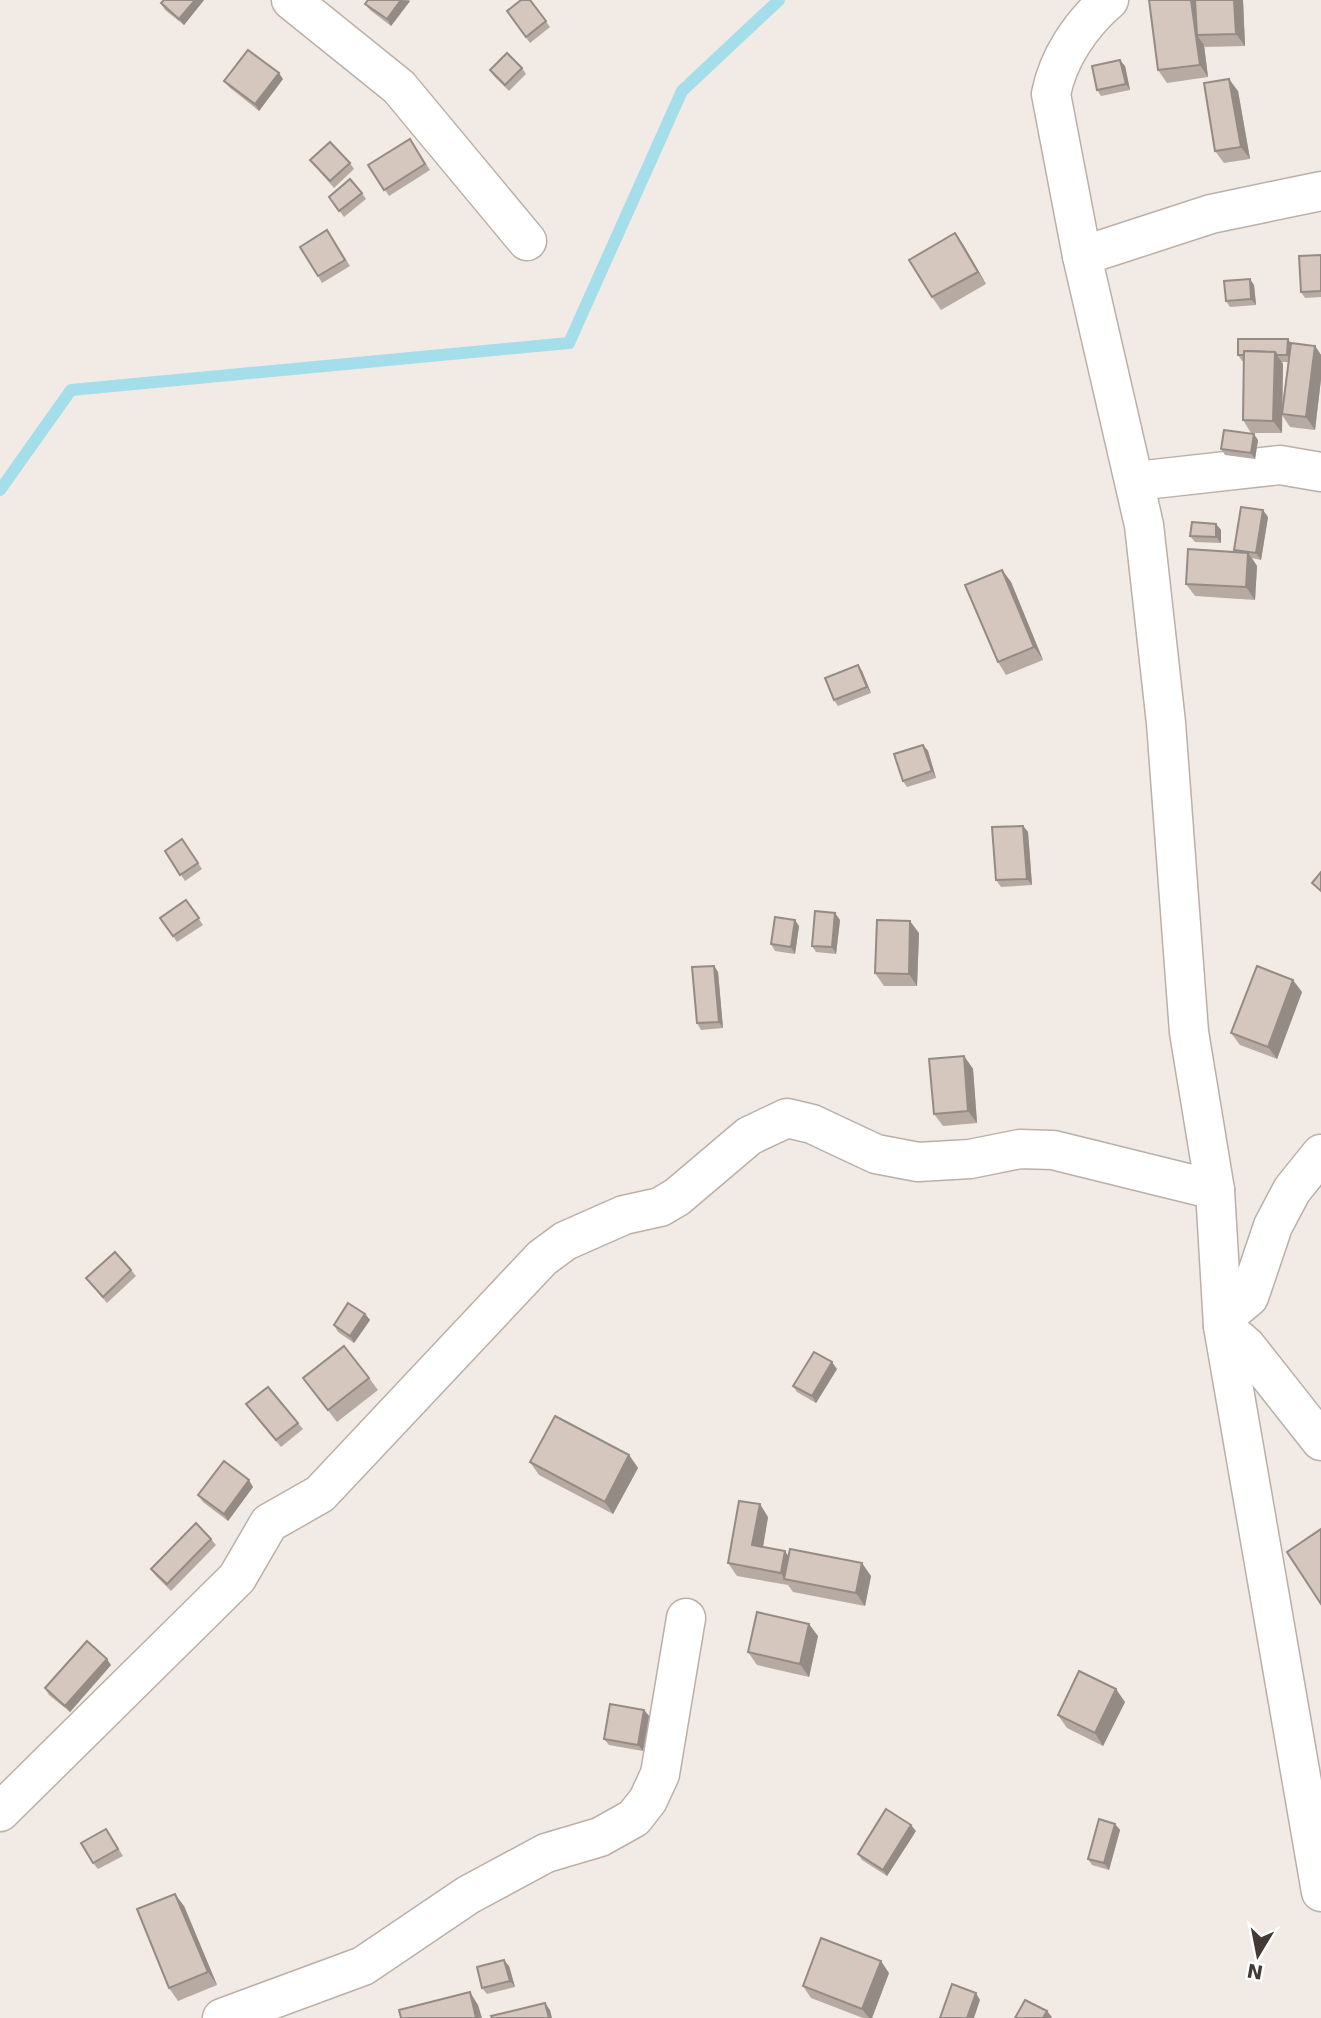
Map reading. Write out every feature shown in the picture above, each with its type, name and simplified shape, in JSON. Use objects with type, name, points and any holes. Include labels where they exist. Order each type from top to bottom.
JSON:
[{"type":"street","points":[[291,0],[399,86],[527,241]]},
{"type":"street","points":[[1109,0],[1068,47],[1056,70],[1051,94],[1082,256],[1144,525],[1166,723],[1189,1032],[1215,1190],[1223,1318],[1321,1892]]},
{"type":"street","points":[[1082,256],[1211,214],[1321,191]]},
{"type":"street","points":[[1136,481],[1280,465],[1321,472]]},
{"type":"street","points":[[0,1812],[237,1578],[269,1523],[320,1494],[542,1258],[565,1241],[624,1215],[660,1207],[677,1197],[749,1136],[776,1121],[787,1118],[812,1124],[876,1154],[918,1162],[970,1159],[1020,1149],[1053,1150],[1215,1190]]},
{"type":"street","points":[[1223,1318],[1249,1297],[1273,1226],[1292,1190],[1321,1154]]},
{"type":"street","points":[[1223,1318],[1321,1441]]},
{"type":"street","points":[[222,2018],[363,1966],[468,1895],[546,1853],[600,1837],[634,1818],[648,1800],[660,1774],[686,1618]]},
{"type":"building","points":[[164,0],[195,0],[179,19],[161,3]]},
{"type":"building","points":[[368,0],[401,0],[387,19],[365,4]]},
{"type":"building","points":[[521,0],[530,0],[546,21],[526,37],[507,11]]},
{"type":"building","points":[[1149,0],[1191,0],[1200,65],[1158,70]]},
{"type":"building","points":[[1195,0],[1234,0],[1236,34],[1197,35]]},
{"type":"building","points":[[248,50],[279,73],[255,104],[224,81]]},
{"type":"building","points":[[507,53],[522,68],[505,85],[490,70]]},
{"type":"building","points":[[1120,60],[1126,84],[1097,90],[1092,66]]},
{"type":"building","points":[[1229,79],[1241,147],[1215,151],[1204,83]]},
{"type":"building","points":[[410,139],[425,164],[384,190],[368,165]]},
{"type":"building","points":[[330,142],[350,163],[330,181],[310,160]]},
{"type":"building","points":[[350,179],[362,193],[339,211],[329,197]]},
{"type":"building","points":[[327,230],[345,260],[318,276],[300,247]]},
{"type":"building","points":[[955,233],[978,272],[932,297],[909,260]]},
{"type":"building","points":[[1321,255],[1321,291],[1301,292],[1299,256]]},
{"type":"building","points":[[1250,279],[1251,299],[1226,301],[1224,281]]},
{"type":"building","points":[[1238,339],[1288,339],[1287,355],[1244,351],[1244,355],[1238,355]]},
{"type":"building","points":[[1291,343],[1315,346],[1306,417],[1282,414]]},
{"type":"building","points":[[1244,351],[1275,352],[1273,421],[1243,420]]},
{"type":"building","points":[[1224,430],[1254,434],[1251,453],[1221,449]]},
{"type":"building","points":[[1241,507],[1263,510],[1256,553],[1234,550]]},
{"type":"building","points":[[1192,522],[1216,524],[1216,537],[1190,536]]},
{"type":"building","points":[[1188,549],[1248,553],[1246,587],[1186,584]]},
{"type":"building","points":[[1002,570],[1034,647],[998,662],[965,585]]},
{"type":"building","points":[[858,665],[867,687],[834,700],[825,678]]},
{"type":"building","points":[[923,745],[932,771],[903,781],[894,754]]},
{"type":"building","points":[[1023,826],[1027,879],[996,880],[992,827]]},
{"type":"building","points":[[182,839],[198,863],[180,875],[165,851]]},
{"type":"building","points":[[1321,872],[1321,891],[1312,883]]},
{"type":"building","points":[[186,900],[199,918],[173,936],[160,918]]},
{"type":"building","points":[[815,911],[835,913],[832,947],[812,946]]},
{"type":"building","points":[[775,917],[795,920],[791,947],[771,944]]},
{"type":"building","points":[[877,920],[910,921],[909,974],[875,973]]},
{"type":"building","points":[[714,966],[719,1022],[697,1023],[692,967]]},
{"type":"building","points":[[1257,966],[1293,980],[1268,1047],[1231,1033]]},
{"type":"building","points":[[964,1056],[968,1111],[934,1114],[929,1059]]},
{"type":"building","points":[[115,1252],[131,1270],[103,1297],[86,1278]]},
{"type":"building","points":[[348,1303],[365,1314],[350,1336],[334,1325]]},
{"type":"building","points":[[344,1346],[369,1378],[328,1410],[303,1378]]},
{"type":"building","points":[[814,1352],[832,1362],[812,1396],[793,1386]]},
{"type":"building","points":[[268,1387],[298,1423],[276,1440],[246,1404]]},
{"type":"building","points":[[555,1416],[629,1455],[605,1502],[530,1462]]},
{"type":"building","points":[[224,1461],[249,1480],[224,1514],[198,1495]]},
{"type":"building","points":[[739,1501],[760,1504],[752,1545],[785,1551],[781,1573],[728,1563]]},
{"type":"building","points":[[196,1523],[211,1539],[167,1584],[151,1569]]},
{"type":"building","points":[[1321,1529],[1321,1604],[1287,1552]]},
{"type":"building","points":[[790,1549],[862,1563],[856,1593],[784,1579]]},
{"type":"building","points":[[757,1612],[809,1624],[800,1664],[748,1652]]},
{"type":"building","points":[[87,1641],[107,1659],[65,1706],[45,1688]]},
{"type":"building","points":[[1079,1671],[1116,1689],[1095,1733],[1058,1715]]},
{"type":"building","points":[[610,1704],[644,1710],[638,1745],[604,1739]]},
{"type":"building","points":[[886,1809],[911,1825],[883,1870],[858,1854]]},
{"type":"building","points":[[1099,1819],[1115,1824],[1104,1863],[1088,1859]]},
{"type":"building","points":[[106,1829],[118,1849],[93,1863],[81,1843]]},
{"type":"building","points":[[175,1894],[208,1972],[169,1988],[137,1909]]},
{"type":"building","points":[[821,1938],[881,1961],[862,2009],[803,1986]]},
{"type":"building","points":[[504,1960],[510,1981],[482,1988],[477,1967]]},
{"type":"building","points":[[952,1984],[976,1993],[967,2018],[940,2018]]},
{"type":"building","points":[[470,1992],[476,2018],[401,2018],[399,2010]]},
{"type":"building","points":[[1025,2000],[1047,2011],[1043,2018],[1015,2018]]},
{"type":"building","points":[[545,2003],[549,2018],[491,2016]]},
{"type":"waterway","points":[[0,490],[71,390],[569,343],[682,91],[779,0]]}]
